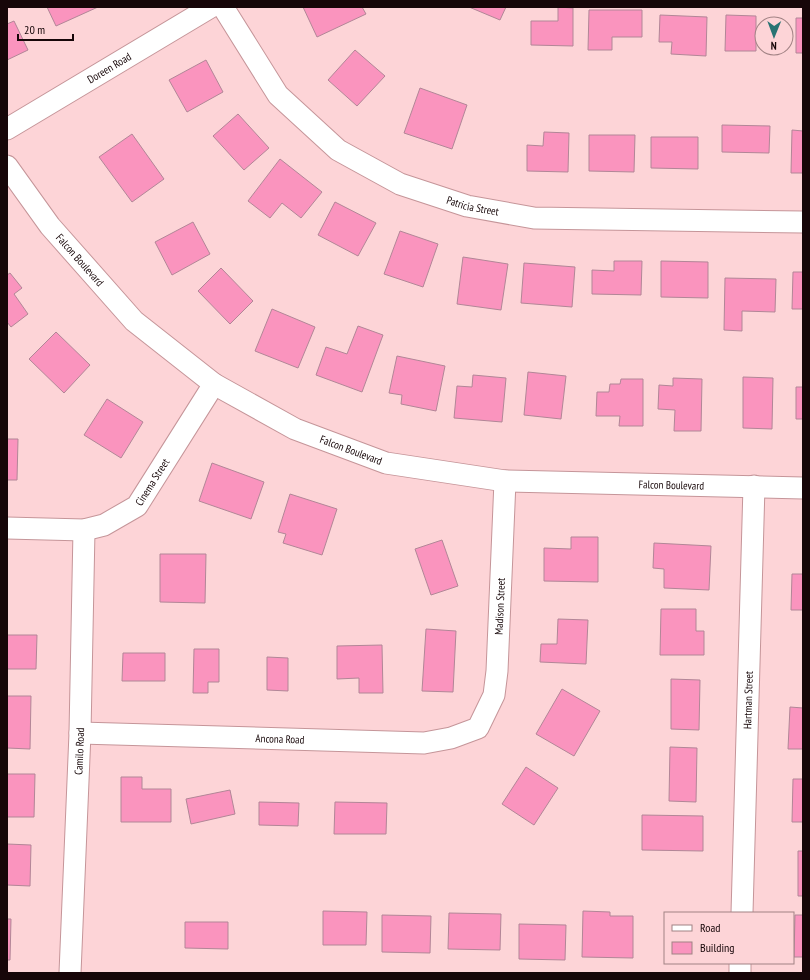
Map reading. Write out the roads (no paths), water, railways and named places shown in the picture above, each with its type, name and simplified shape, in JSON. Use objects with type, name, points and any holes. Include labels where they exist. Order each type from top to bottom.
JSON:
[{"type":"street","name":"Doreen Road","points":[[7,129],[211,7]]},
{"type":"street","name":"Patricia Street","points":[[223,7],[278,95],[338,150],[400,184],[467,206],[534,218],[803,222]]},
{"type":"street","name":"Falcon Boulevard","points":[[7,166],[50,226],[134,321],[214,384],[295,429],[386,463],[505,481],[803,488]]},
{"type":"street","name":"Cinema Street","points":[[7,528],[84,530],[104,525],[137,506],[214,384]]},
{"type":"street","name":"Madison Street","points":[[478,728],[494,695],[497,671],[505,481]]},
{"type":"street","name":"Hartman Street","points":[[742,912],[754,486]]},
{"type":"street","name":"Camilo Road","points":[[70,973],[80,734],[84,530]]},
{"type":"street","name":"Ancona Road","points":[[80,734],[424,743],[451,738],[478,728]]}]
